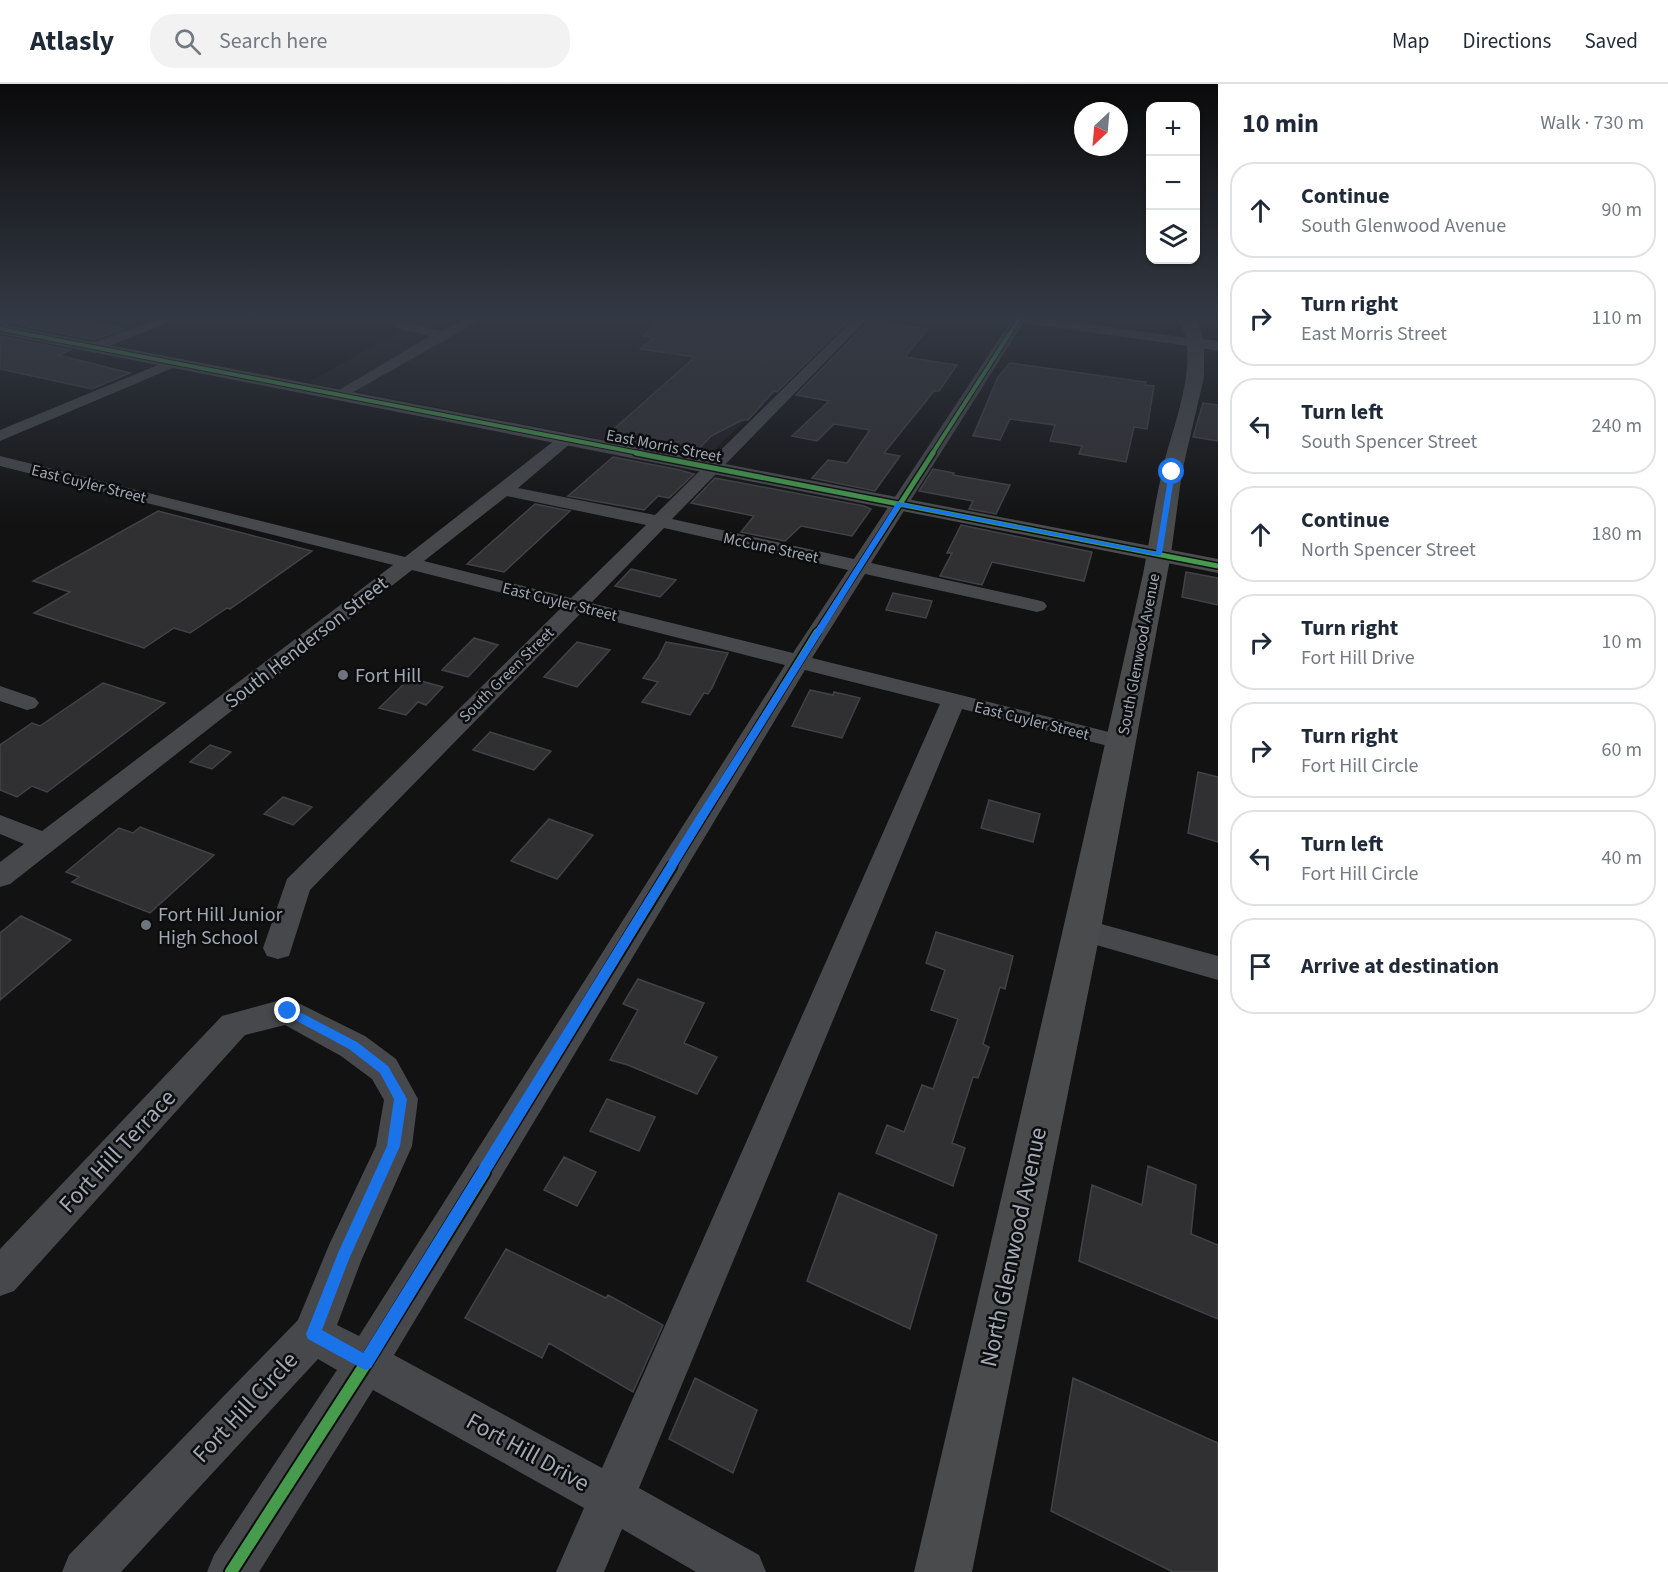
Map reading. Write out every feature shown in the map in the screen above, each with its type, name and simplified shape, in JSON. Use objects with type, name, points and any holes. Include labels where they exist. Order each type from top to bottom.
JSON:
[{"type":"main road","name":"East Morris Street","points":[[281,385],[1218,566]]},
{"type":"main road","name":"South Glenwood Avenue","points":[[1083,926],[1159,554],[1172,472],[1193,385]]},
{"type":"main road","name":"North Glenwood Avenue","points":[[943,1572],[1083,926]]},
{"type":"street","points":[[0,436],[119,385]]},
{"type":"street","points":[[336,396],[354,385]]},
{"type":"street","name":"South Green Street","points":[[278,948],[297,886],[795,385]]},
{"type":"street","points":[[231,1572],[366,1363],[700,820],[972,385]]},
{"type":"street","name":"South Henderson Street","points":[[0,877],[504,490],[565,440]]},
{"type":"street","name":"East Cuyler Street","points":[[0,461],[1120,742]]},
{"type":"street","name":"McCune Street","points":[[504,490],[660,522],[1037,606]]},
{"type":"street","points":[[0,693],[27,703]]},
{"type":"street","points":[[580,1572],[954,700]]},
{"type":"street","points":[[0,824],[45,842]]},
{"type":"street","points":[[1083,926],[1218,969]]},
{"type":"street","name":"Fort Hill Circle","points":[[86,1572],[169,1488],[313,1334],[343,1258],[394,1146],[401,1099],[384,1069],[353,1046],[288,1011],[234,1025]]},
{"type":"street","name":"Fort Hill Terrace","points":[[0,1277],[234,1025]]},
{"type":"street","name":"Fort Hill Drive","points":[[313,1334],[742,1572]]},
{"type":"shaded area","points":[[326,385],[783,385],[704,459]]},
{"type":"building","points":[[76,385],[100,385],[92,389]]},
{"type":"building","points":[[663,385],[784,385],[777,392],[774,391],[748,420],[742,420],[711,436],[693,455],[606,436]]},
{"type":"building","points":[[805,385],[943,385],[939,391],[934,391],[884,453],[900,456],[875,491],[812,478],[828,460],[847,463],[870,430],[834,424],[817,441],[792,436],[829,401],[796,395]]},
{"type":"building","points":[[994,385],[1154,386],[1147,429],[1134,427],[1126,462],[1079,454],[1082,446],[1050,441],[1055,425],[1010,419],[1000,440],[973,436]]},
{"type":"building","points":[[1203,403],[1218,405],[1218,441],[1193,437]]},
{"type":"building","points":[[613,457],[694,474],[669,498],[658,496],[644,510],[568,496]]},
{"type":"building","points":[[933,469],[954,473],[953,475],[1010,485],[996,514],[969,509],[973,501],[919,491]]},
{"type":"building","points":[[715,478],[871,509],[852,536],[801,526],[785,541],[741,532],[754,516],[691,503]]},
{"type":"building","points":[[535,504],[570,511],[504,572],[467,564]]},
{"type":"building","points":[[158,511],[312,551],[230,609],[227,608],[190,633],[174,628],[144,648],[34,613],[70,592],[33,581]]},
{"type":"building","points":[[961,525],[1092,552],[1084,581],[992,562],[982,585],[940,576],[952,553],[947,553]]},
{"type":"building","points":[[631,569],[676,580],[660,597],[615,586]]},
{"type":"building","points":[[1186,572],[1218,578],[1218,605],[1182,597]]},
{"type":"building","points":[[893,593],[932,601],[926,618],[886,610]]},
{"type":"building","points":[[474,638],[498,645],[468,677],[442,670]]},
{"type":"building","points":[[577,642],[610,650],[577,687],[544,677]]},
{"type":"building","points":[[666,642],[728,653],[712,688],[708,694],[704,693],[690,715],[642,702],[658,682],[643,678],[658,658]]},
{"type":"building","points":[[410,678],[443,687],[426,705],[418,702],[406,715],[379,708]]},
{"type":"building","points":[[103,683],[165,703],[47,792],[32,786],[17,797],[0,790],[0,745],[32,723],[40,726]]},
{"type":"building","points":[[810,690],[833,695],[834,692],[860,698],[842,738],[792,726]]},
{"type":"building","points":[[490,732],[551,751],[534,770],[473,750]]},
{"type":"building","points":[[210,745],[231,752],[212,769],[190,762]]},
{"type":"building","points":[[1198,772],[1218,777],[1218,842],[1188,833]]},
{"type":"building","points":[[283,797],[312,807],[293,825],[264,814]]},
{"type":"building","points":[[989,800],[1040,814],[1033,842],[981,828]]},
{"type":"building","points":[[549,819],[593,835],[557,879],[511,861]]},
{"type":"building","points":[[140,827],[214,855],[150,913],[72,882],[79,877],[66,872],[119,828],[133,833]]},
{"type":"building","points":[[21,916],[71,940],[0,1000],[0,933]]},
{"type":"building","points":[[936,932],[1013,956],[1005,989],[1000,987],[983,1044],[989,1047],[978,1078],[973,1077],[952,1143],[965,1148],[953,1186],[876,1153],[887,1125],[904,1132],[922,1085],[933,1089],[958,1019],[931,1010],[945,970],[926,963]]},
{"type":"building","points":[[638,979],[704,1003],[684,1043],[717,1057],[697,1094],[628,1065],[610,1060],[638,1010],[623,1004]]},
{"type":"building","points":[[607,1099],[655,1117],[639,1151],[590,1131]]},
{"type":"building","points":[[564,1157],[596,1172],[577,1206],[544,1190]]},
{"type":"building","points":[[1148,1166],[1196,1185],[1191,1234],[1218,1245],[1218,1319],[1079,1261],[1092,1185],[1142,1205]]},
{"type":"building","points":[[839,1193],[937,1235],[910,1329],[807,1281]]},
{"type":"building","points":[[506,1249],[606,1298],[608,1295],[663,1325],[633,1392],[549,1343],[542,1358],[465,1318]]},
{"type":"building","points":[[695,1378],[757,1410],[733,1473],[669,1439]]},
{"type":"building","points":[[1073,1378],[1218,1443],[1218,1572],[1173,1572],[1051,1511]]},
{"type":"cycle path","points":[[290,385],[1218,566]]},
{"type":"cycle path","points":[[231,1572],[366,1363],[798,662],[976,385]]},
{"type":"place","name":"Fort Hill","points":[[343,675]]},
{"type":"place","name":"Fort Hill Junior High School","points":[[146,925]]},
{"type":"route","points":[[288,1011],[353,1046],[384,1069],[401,1099],[394,1146],[343,1258],[313,1334],[366,1363],[798,662],[899,504],[1159,554],[1172,472]]}]
